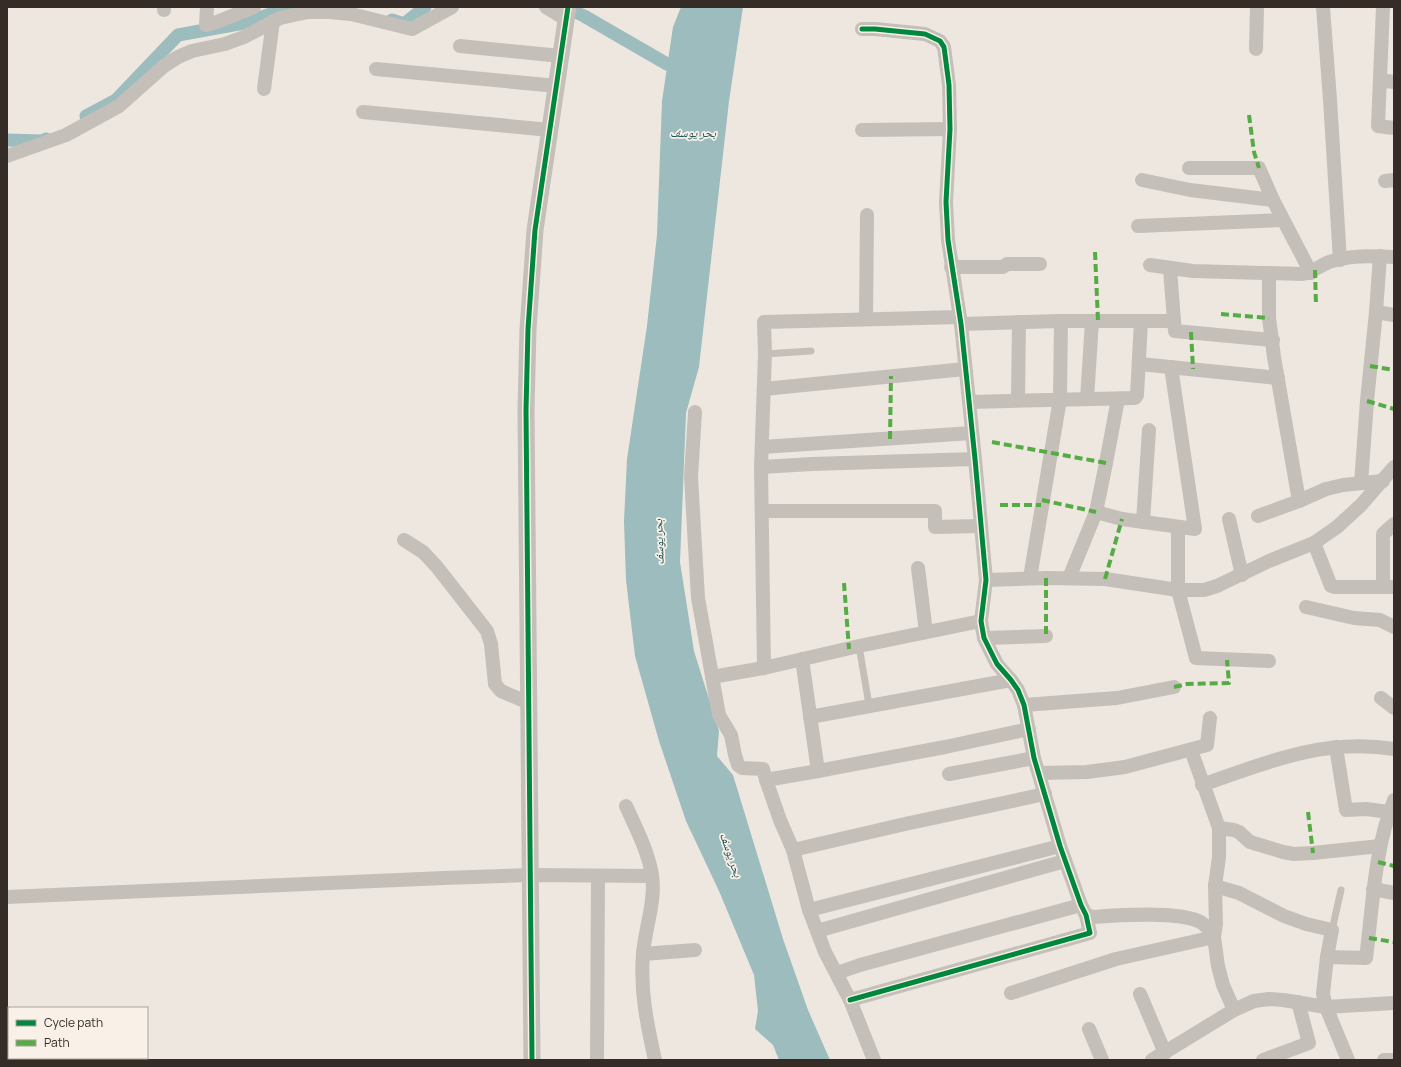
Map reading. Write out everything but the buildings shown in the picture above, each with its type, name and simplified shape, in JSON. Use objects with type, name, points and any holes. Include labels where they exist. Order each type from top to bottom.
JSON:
[{"type":"street","points":[[207,7],[206,25],[254,7]]},
{"type":"street","points":[[7,156],[66,135],[119,106],[164,66],[178,57],[192,51],[232,41],[273,21],[308,12],[329,12],[351,14],[412,29],[452,7]]},
{"type":"street","points":[[532,1060],[526,410],[528,329],[535,230],[567,14],[546,7]]},
{"type":"street","points":[[1256,49],[1257,7]]},
{"type":"street","points":[[1323,7],[1340,260]]},
{"type":"street","points":[[1383,7],[1387,81],[1378,126],[1394,128]]},
{"type":"street","points":[[264,89],[273,21]]},
{"type":"street","points":[[850,1000],[1090,933],[1060,846],[1034,758],[1024,706],[1018,690],[997,664],[984,638],[982,621],[986,580],[982,526],[960,321],[948,240],[946,202],[950,129],[949,85],[944,46],[940,41],[925,34],[862,29]]},
{"type":"street","points":[[460,46],[561,56]]},
{"type":"street","points":[[376,69],[557,86]]},
{"type":"street","points":[[363,112],[550,130]]},
{"type":"street","points":[[862,130],[950,129]]},
{"type":"street","points":[[1189,168],[1259,168],[1273,200],[1311,273]]},
{"type":"street","points":[[1142,180],[1190,190],[1273,200]]},
{"type":"street","points":[[866,319],[867,215]]},
{"type":"street","points":[[1138,226],[1283,220]]},
{"type":"street","points":[[1150,265],[1170,269],[1216,272],[1311,273],[1328,263],[1340,260],[1387,256],[1376,312],[1368,387],[1361,483]]},
{"type":"street","points":[[951,267],[1003,267],[1007,264],[1040,264]]},
{"type":"street","points":[[1170,269],[1176,331],[1272,340]]},
{"type":"street","points":[[1269,273],[1269,318],[1299,501]]},
{"type":"street","points":[[1376,312],[1394,315]]},
{"type":"street","points":[[764,668],[761,467],[765,354],[764,322],[866,319],[1019,322],[1174,322]]},
{"type":"street","points":[[1030,578],[1060,399],[1061,321]]},
{"type":"street","points":[[1087,399],[1092,321]]},
{"type":"street","points":[[1018,400],[1019,322]]},
{"type":"street","points":[[968,402],[1135,398],[1140,364],[1141,322]]},
{"type":"street","points":[[1140,364],[1278,378]]},
{"type":"street","points":[[1096,512],[1122,519],[1178,528],[1195,529],[1170,367]]},
{"type":"street","points":[[764,389],[965,368]]},
{"type":"street","points":[[1068,578],[1096,512],[1118,399]]},
{"type":"street","points":[[695,412],[691,476],[696,575],[698,598],[719,716],[731,735],[738,765],[746,769],[762,769],[793,850],[809,910],[825,952],[850,1000],[874,1060]]},
{"type":"street","points":[[1143,522],[1149,430]]},
{"type":"street","points":[[762,447],[972,433]]},
{"type":"street","points":[[761,467],[975,459]]},
{"type":"street","points":[[986,580],[1030,578],[1105,579],[1178,590],[1204,590],[1314,543],[1338,527],[1383,481],[1394,467]]},
{"type":"street","points":[[1258,516],[1326,489],[1383,481]]},
{"type":"street","points":[[762,511],[935,511],[935,527],[982,526]]},
{"type":"street","points":[[1229,519],[1242,575]]},
{"type":"street","points":[[1314,543],[1331,586],[1388,587],[1383,534],[1394,524]]},
{"type":"street","points":[[1178,528],[1178,590],[1196,658],[1269,661]]},
{"type":"street","points":[[404,540],[423,552],[437,567],[487,631],[491,644],[495,684],[501,691],[529,703]]},
{"type":"street","points":[[918,568],[926,632]]},
{"type":"street","points":[[1306,607],[1332,614],[1380,620],[1394,627]]},
{"type":"street","points":[[712,677],[764,668],[859,646],[982,621]]},
{"type":"street","points":[[984,638],[1046,636]]},
{"type":"street","points":[[802,659],[818,771]]},
{"type":"street","points":[[810,716],[1011,680]]},
{"type":"street","points":[[1024,706],[1117,698],[1174,687]]},
{"type":"street","points":[[1381,698],[1394,708]]},
{"type":"street","points":[[1039,773],[1087,772],[1126,767],[1207,745],[1210,718]]},
{"type":"street","points":[[766,780],[945,747],[1029,729]]},
{"type":"street","points":[[1202,785],[1279,758],[1312,751],[1336,747],[1361,746],[1394,749]]},
{"type":"street","points":[[1327,957],[1366,958],[1373,889],[1380,846],[1392,806],[1346,810],[1336,747]]},
{"type":"street","points":[[1191,750],[1202,785],[1219,828],[1219,857],[1215,886],[1216,924],[1214,937],[1218,966],[1223,985],[1234,1010]]},
{"type":"street","points":[[949,774],[1034,758]]},
{"type":"street","points":[[793,850],[1045,794]]},
{"type":"street","points":[[626,806],[648,857],[652,876],[651,907],[643,954],[642,986],[645,1012],[655,1060]]},
{"type":"street","points":[[1219,828],[1239,832],[1250,842],[1294,854],[1380,846]]},
{"type":"street","points":[[809,910],[1060,846]]},
{"type":"street","points":[[817,931],[1065,861]]},
{"type":"street","points":[[7,897],[531,875],[652,876]]},
{"type":"street","points":[[597,1060],[598,876]]},
{"type":"street","points":[[1215,886],[1239,893],[1284,916],[1306,924],[1332,930],[1323,994],[1326,1007],[1348,1060]]},
{"type":"street","points":[[1373,889],[1394,893]]},
{"type":"street","points":[[837,973],[860,965],[1083,910],[1094,916],[1146,915],[1188,918],[1201,922],[1207,927],[1214,937]]},
{"type":"street","points":[[1011,993],[1116,959],[1214,937]]},
{"type":"street","points":[[643,954],[695,950]]},
{"type":"street","points":[[1140,994],[1165,1053]]},
{"type":"street","points":[[1152,1060],[1234,1010],[1254,1001],[1269,999],[1326,1007],[1394,1003]]},
{"type":"street","points":[[1263,1060],[1309,1043],[1298,1002]]},
{"type":"street","points":[[1089,1029],[1102,1060]]},
{"type":"street","points":[[1384,1060],[1394,1060]]},
{"type":"lane","points":[[765,354],[811,351]]},
{"type":"lane","points":[[859,646],[869,705]]},
{"type":"lane","points":[[1332,930],[1341,890]]},
{"type":"water","name":"بحر يوسف","points":[[681,7],[743,7],[729,101],[699,367],[686,413],[680,562],[694,651],[719,731],[717,756],[733,775],[783,939],[808,1010],[830,1060],[779,1060],[773,1045],[755,1029],[758,1011],[754,975],[719,891],[686,821],[659,741],[635,656],[626,580],[624,521],[627,459],[647,326],[657,235],[662,101],[673,27]]},
{"type":"waterway","points":[[86,116],[116,100],[178,35],[244,23],[291,7]]},
{"type":"waterway","points":[[392,20],[404,24],[425,7]]},
{"type":"waterway","points":[[565,7],[584,16],[667,64]]},
{"type":"waterway","points":[[7,140],[42,141],[46,139]]},
{"type":"marked path","points":[[1249,115],[1254,152],[1259,168]]},
{"type":"marked path","points":[[1095,252],[1098,321]]},
{"type":"marked path","points":[[1315,270],[1316,305]]},
{"type":"marked path","points":[[1221,314],[1269,318]]},
{"type":"marked path","points":[[1191,332],[1193,369]]},
{"type":"marked path","points":[[1370,366],[1394,370]]},
{"type":"marked path","points":[[890,439],[891,376]]},
{"type":"marked path","points":[[1367,401],[1394,409]]},
{"type":"marked path","points":[[992,442],[1106,463]]},
{"type":"marked path","points":[[1042,500],[1096,512]]},
{"type":"marked path","points":[[1000,505],[1041,505]]},
{"type":"marked path","points":[[1105,579],[1122,519]]},
{"type":"marked path","points":[[1046,578],[1046,636]]},
{"type":"marked path","points":[[844,583],[849,649]]},
{"type":"marked path","points":[[1174,687],[1187,684],[1229,683],[1227,660]]},
{"type":"marked path","points":[[1308,812],[1313,853]]},
{"type":"marked path","points":[[1378,862],[1394,866]]},
{"type":"marked path","points":[[1369,938],[1394,942]]},
{"type":"cycle path","points":[[532,1060],[526,410],[528,329],[535,230],[568,7]]},
{"type":"cycle path","points":[[850,1000],[1090,933],[1086,915],[1060,846],[1034,758],[1024,705],[1018,690],[997,664],[984,638],[981,621],[986,580],[961,324],[948,240],[946,202],[950,129],[949,85],[944,47],[940,41],[925,34],[862,29]]}]
